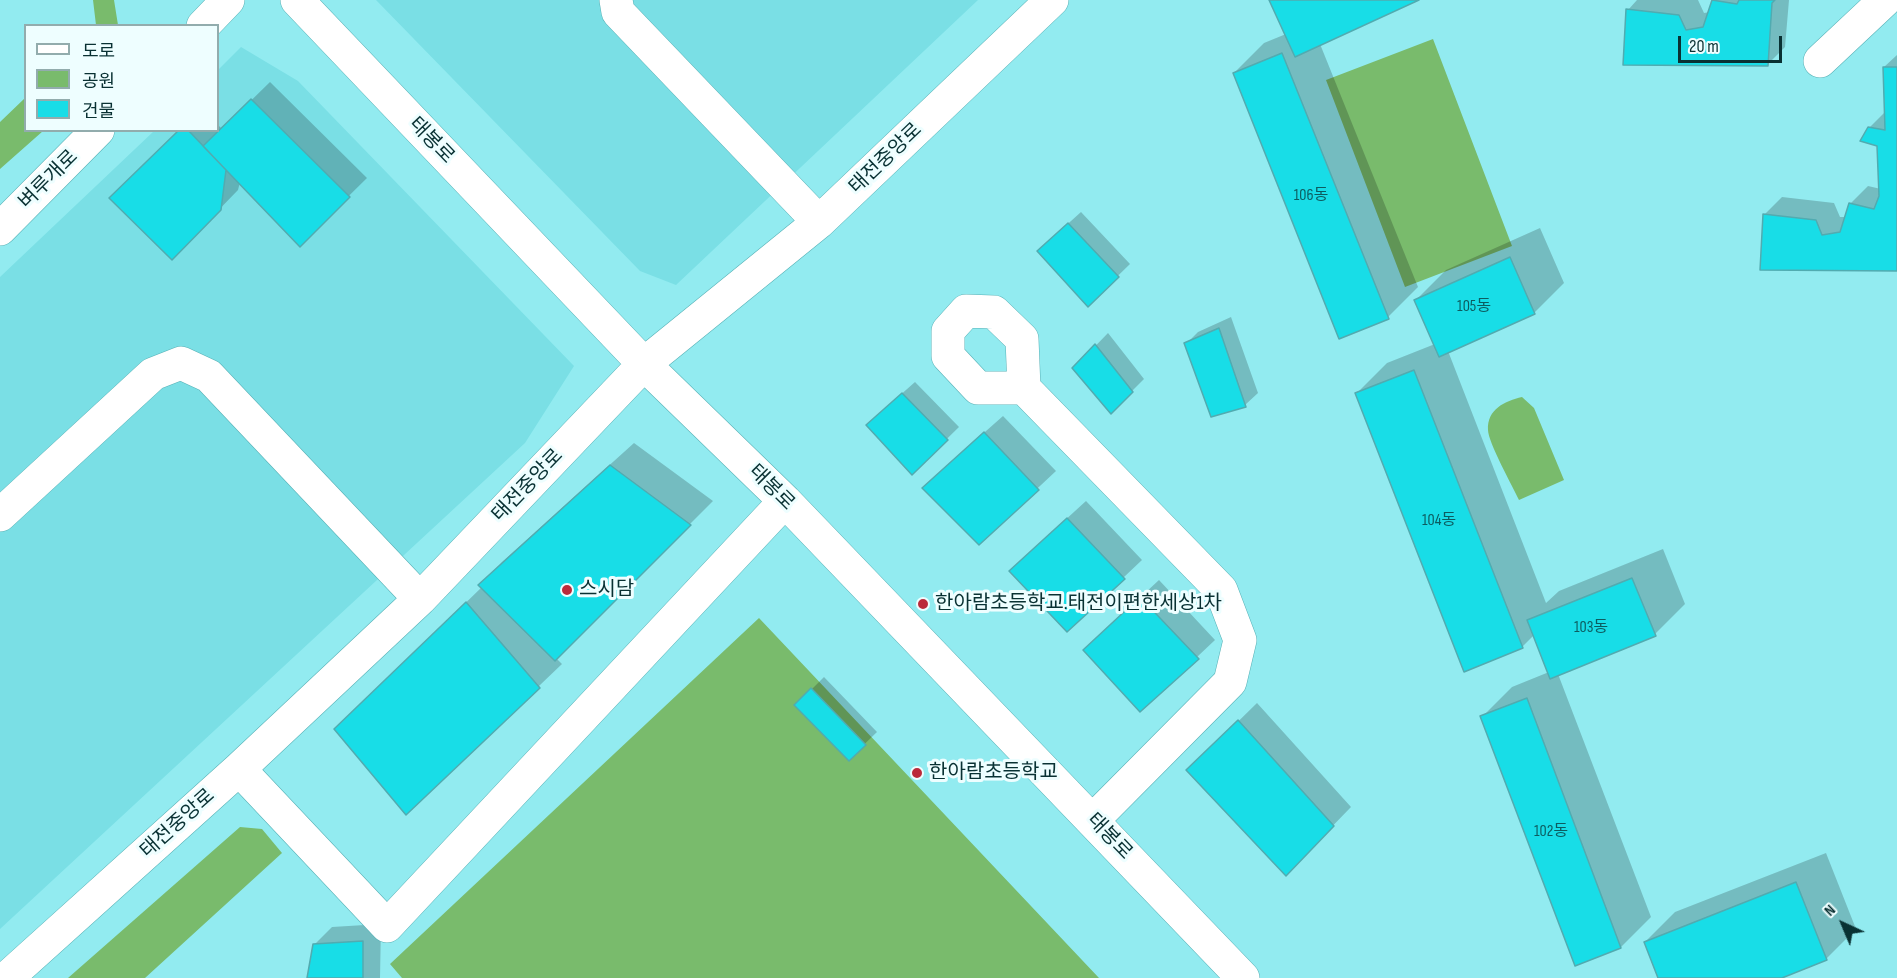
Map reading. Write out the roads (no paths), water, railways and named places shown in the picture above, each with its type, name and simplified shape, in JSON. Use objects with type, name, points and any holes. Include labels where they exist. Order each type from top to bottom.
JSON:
[{"type":"street","points":[[205,24],[228,0]]},
{"type":"street","name":"태봉로","points":[[297,0],[644,364],[785,501],[1243,978]]},
{"type":"street","points":[[616,0],[618,12],[819,222]]},
{"type":"street","name":"태전중앙로","points":[[7,978],[239,769],[420,599],[644,364],[819,222],[1052,0]]},
{"type":"street","points":[[1821,61],[1885,0]]},
{"type":"street","name":"벼루개로","points":[[0,229],[96,132]]},
{"type":"street","points":[[0,515],[153,374],[181,363],[209,376],[420,599]]},
{"type":"street","points":[[1024,388],[1221,590],[1240,640],[1230,682],[1093,820]]},
{"type":"street","points":[[239,769],[387,926],[785,501]]},
{"type":"place","name":"스시담","points":[[567,590]]},
{"type":"place","name":"한아람초등학교.태전이편한세상1차","points":[[923,604]]},
{"type":"place","name":"한아람초등학교","points":[[917,773]]}]
